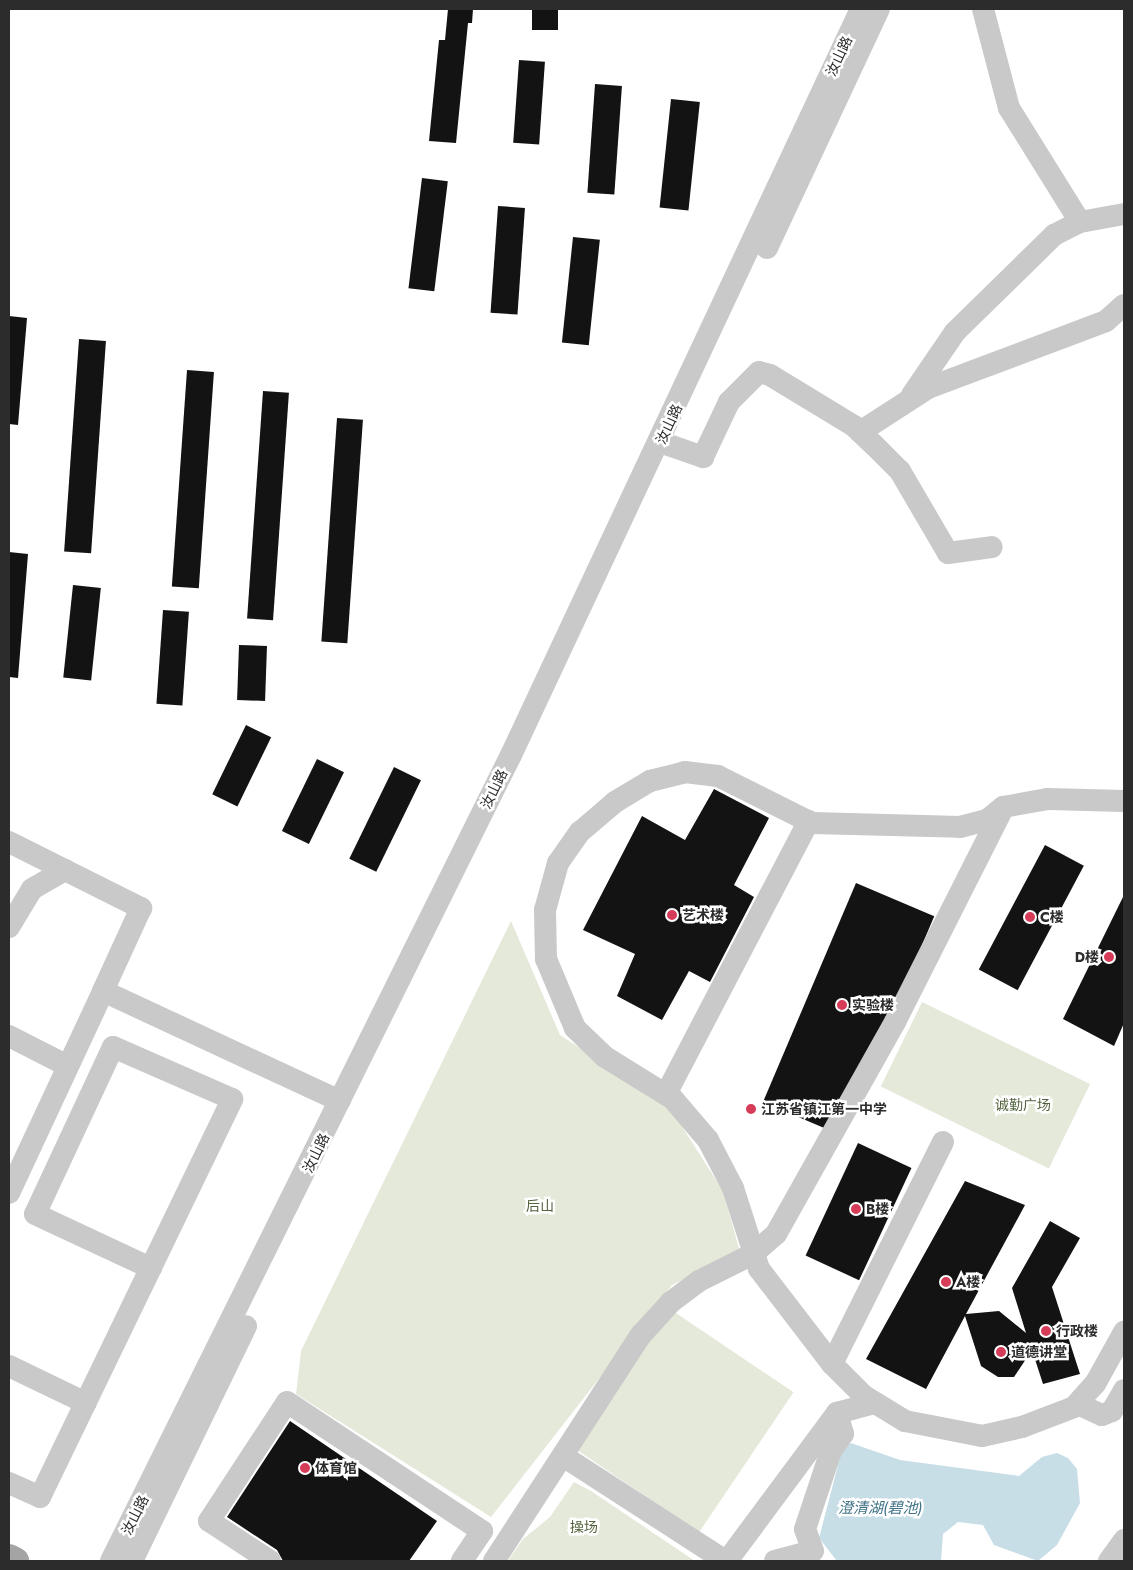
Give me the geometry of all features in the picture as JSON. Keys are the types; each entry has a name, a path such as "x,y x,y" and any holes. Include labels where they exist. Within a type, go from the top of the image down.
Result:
{"main road":[{"path":"9,1558 15,1561"}],"street":[{"name":"汝山路","path":"111,1561 667,444 861,9"},
{"name":"汝山路","path":"132,1561 667,444 879,9"},
{"path":"983,9 1009,108 1080,222"},
{"path":"910,398 955,332 1054,235 1080,222 1124,214"},
{"path":"860,432 910,398 949,379 1106,321 1124,305"},
{"path":"667,444 703,458 729,402 759,372 770,375 860,432 900,471 948,553 992,547"},
{"path":"1124,801 1077,798 1003,807 987,820 960,827 809,821 718,776 685,772 650,781 615,802 580,832 558,863 549,888 544,932 546,959 558,997 575,1028 591,1045 666,1094 708,1140 722,1164 753,1254 765,1277 832,1364 875,1403 928,1428 982,1436 1043,1421 1078,1404 1095,1384 1124,1332"},
{"path":"494,1561 641,1335 671,1302 699,1280 753,1254 776,1234 891,1030 1003,807"},
{"path":"666,1094 809,821"},
{"path":"9,842 141,908 9,1193"},
{"path":"9,927 32,889 65,870"},
{"path":"102,991 340,1101"},
{"path":"9,1036 68,1066"},
{"path":"9,1483 40,1497 86,1403 151,1268 232,1099 113,1046 36,1214 151,1268"},
{"path":"832,1364 943,1142"},
{"path":"9,1366 86,1403"},
{"path":"1078,1404 1102,1415 1112,1411 1124,1390"},
{"path":"270,1561 209,1521 287,1402 482,1531 462,1561"},
{"path":"563,1456 726,1561 837,1413 875,1403"},
{"path":"776,1561 813,1551 805,1529 831,1451 843,1434 837,1413"},
{"path":"1109,1561 1124,1540"}],"green space":[{"name":"后山","path":"511,921 560,1035 669,1106 723,1191 740,1252 672,1285 491,1517 296,1394 301,1351"},
{"name":"诚勤广场","path":"922,1002 1090,1084 1049,1168 881,1086"},
{"path":"670,1309 794,1392 699,1532 575,1449"},
{"name":"操场","path":"574,1482 591,1491 695,1561 508,1561 523,1539 550,1517"}],"water":[{"name":"澄清湖(碧池)","path":"851,1443 900,1460 1019,1476 1042,1457 1057,1453 1068,1458 1077,1469 1080,1503 1057,1545 1038,1561 994,1545 983,1525 958,1522 943,1534 941,1561 837,1561 819,1538 843,1446"}],"building":[{"path":"448,9 473,9 472,23 468,23 456,143 429,141 439,40 445,40"},
{"path":"532,9 558,9 558,30 532,30"},
{"path":"519,60 545,62 539,145 513,143"},
{"path":"595,84 622,86 614,195 587,193"},
{"path":"671,99 700,102 688,210 660,207"},
{"path":"422,178 448,181 434,291 408,288"},
{"path":"498,206 525,208 517,315 491,313"},
{"path":"573,237 600,240 589,345 562,342"},
{"path":"9,316 27,318 18,425 9,424"},
{"path":"79,339 106,341 91,553 64,551"},
{"path":"187,370 214,372 199,588 172,586"},
{"path":"263,391 289,393 273,620 247,618"},
{"path":"337,418 363,420 347,643 321,641"},
{"path":"9,552 28,554 18,678 9,677"},
{"path":"73,585 101,588 91,680 63,677"},
{"path":"163,610 189,612 182,706 156,704"},
{"path":"239,645 267,646 265,701 237,700"},
{"path":"246,725 271,737 237,806 212,794"},
{"path":"317,759 344,772 309,844 282,831"},
{"path":"394,767 421,780 376,872 349,859"},
{"name":"艺术楼","path":"714,789 769,818 734,885 754,897 710,982 689,971 662,1020 617,996 635,954 583,930 642,816 685,840"},
{"name":"C楼","path":"1045,845 1084,866 1018,990 979,969"},
{"name":"实验楼","path":"856,883 934,916 841,1135 763,1102"},
{"name":"D楼","path":"1124,895 1124,1023 1114,1046 1063,1019"},
{"name":"B楼","path":"858,1143 911,1168 859,1280 806,1255"},
{"path":"965,1181 1025,1205 966,1314 999,1311 1026,1333 1012,1288 1050,1221 1080,1238 1052,1287 1080,1374 1043,1384 1032,1350 1014,1377 998,1377 981,1366 965,1316 926,1389 866,1359"},
{"name":"体育馆","path":"290,1421 437,1521 409,1561 283,1561 277,1550 227,1517"}],"place":[{"name":"艺术楼","path":"672,915"},
{"name":"C楼","path":"1030,917"},
{"name":"D楼","path":"1109,957"},
{"name":"实验楼","path":"842,1005"},
{"name":"江苏省镇江第一中学","path":"751,1109"},
{"name":"B楼","path":"856,1209"},
{"name":"A楼","path":"946,1282"},
{"name":"行政楼","path":"1046,1331"},
{"name":"道德讲堂","path":"1001,1352"},
{"name":"体育馆","path":"305,1468"}]}
